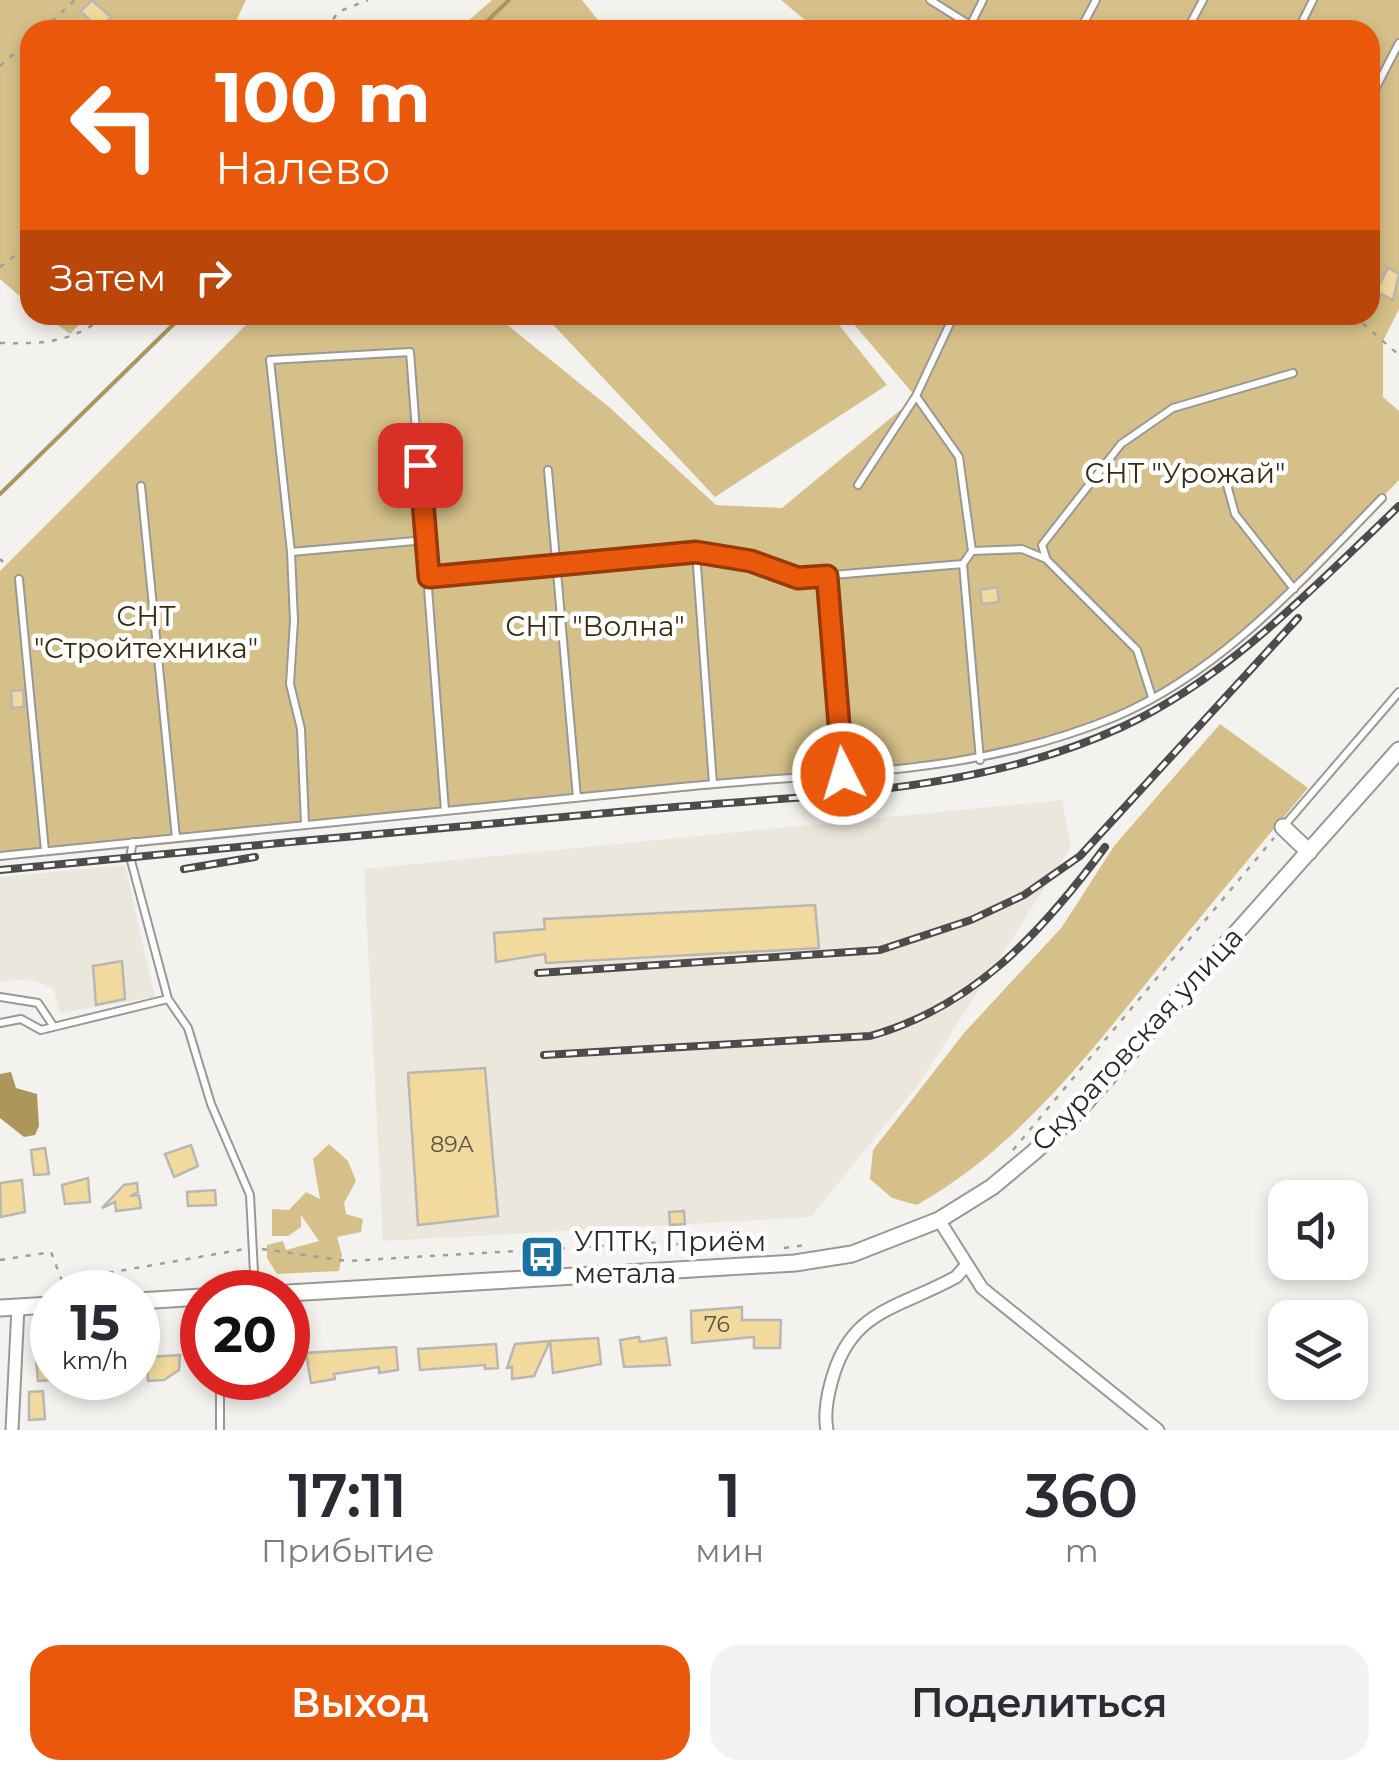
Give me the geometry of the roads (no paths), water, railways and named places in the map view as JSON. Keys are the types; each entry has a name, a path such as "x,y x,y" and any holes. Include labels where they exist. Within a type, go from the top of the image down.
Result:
{"street":[{"name":"Скуратовская улица","path":"310,1292 795,1264 852,1254 939,1220 992,1187 1078,1112 1399,750"},
{"path":"1283,827 1310,852"},
{"path":"939,1220 965,1268 982,1288 1158,1430"},
{"path":"826,1430 836,1366 854,1331 870,1318 956,1277 965,1268"},
{"path":"0,1308 30,1306"},
{"path":"12,1430 18,1307"}],"lane":[{"path":"930,0 958,20"},
{"path":"1380,79 1399,42"},
{"path":"858,484 916,396 949,325"},
{"path":"306,826 301,729 290,684 294,620 291,552 270,360 410,352 445,811"},
{"path":"1046,559 1042,545 1122,444 1173,408 1293,373"},
{"path":"916,396 959,458 972,551 963,564 980,760"},
{"path":"548,470 578,798"},
{"path":"1241,470 1226,481 1234,514 1294,589"},
{"path":"141,486 176,838"},
{"path":"0,856 843,774 980,760 1018,752 1118,716 1227,651 1382,498"},
{"path":"291,552 426,540"},
{"path":"972,551 1022,549 1046,559 1137,650 1152,696"},
{"path":"429,577 696,552 751,561 798,578 963,564"},
{"path":"696,552 712,784"},
{"path":"827,576 843,774"},
{"path":"20,579 45,851"},
{"path":"1283,827 1399,692"},
{"path":"132,842 130,857 168,999 188,1028 211,1104 250,1195 254,1270"},
{"path":"0,997 38,1003 52,1024"},
{"path":"0,1023 21,1019 41,1030 52,1024 168,999"},
{"path":"220,1400 220,1430"}],"waterway":[{"path":"488,20 509,0"},
{"path":"0,494 173,325"}],"railway":[{"path":"0,870 886,789 1006,767 1065,750 1122,727 1198,683 1269,628 1399,506"},
{"path":"538,973 880,950 971,920 1024,895 1080,856 1298,618"},
{"path":"544,1055 870,1036 907,1023 942,1006 1003,963 1056,908 1105,847"},
{"path":"184,869 255,857"}],"place":[{"name":"УПТК, Приём метала","path":"542,1257"}],"park label":[{"name":"СНТ \"Урожай\"","path":"1185,473"},
{"name":"СНТ \"Волна\"","path":"595,626"},
{"name":"СНТ \"Стройтехника\"","path":"146,632"}]}
